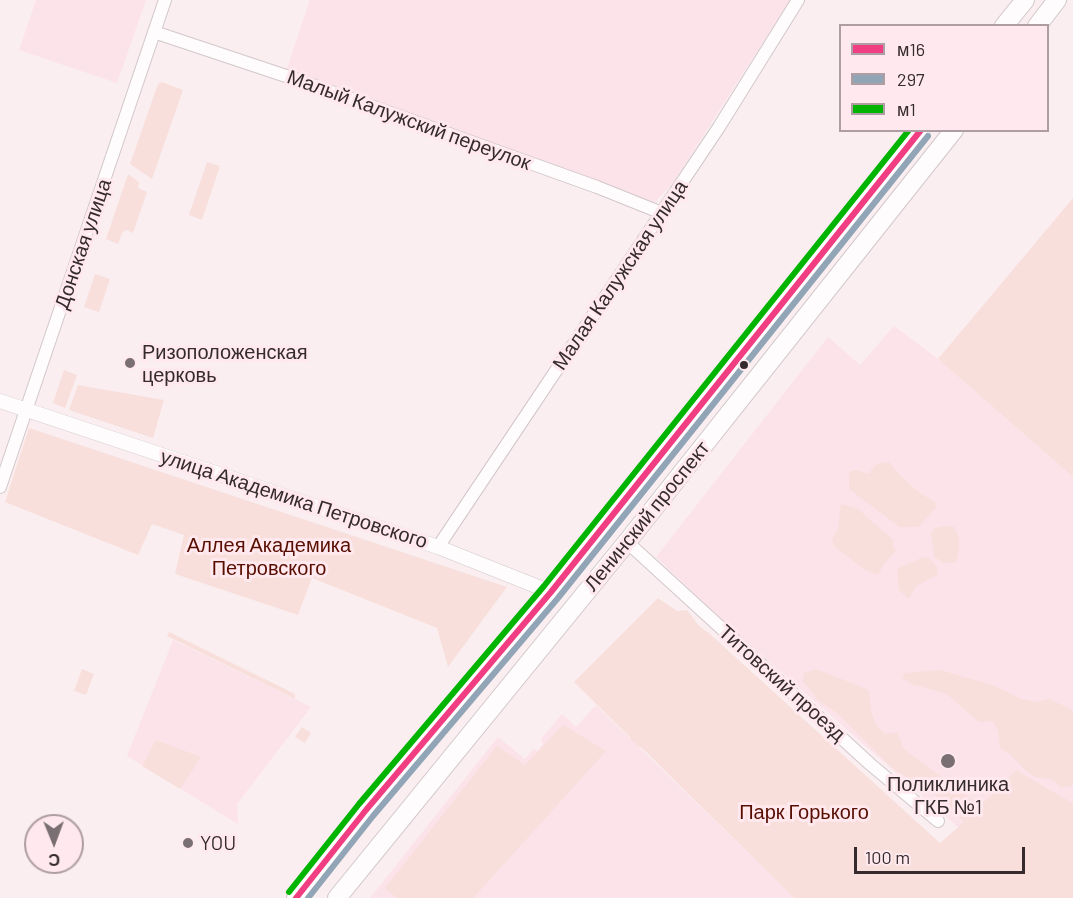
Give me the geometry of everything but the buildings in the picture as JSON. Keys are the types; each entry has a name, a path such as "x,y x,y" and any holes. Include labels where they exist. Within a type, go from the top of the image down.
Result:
{"main road":[{"path":"1006,24 1024,0"},
{"path":"1039,24 1057,0"},
{"name":"Ленинский проспект","path":"296,898 366,810 551,592 919,132"},
{"name":"Ленинский проспект","path":"337,898 627,542 952,132"}],"street":[{"name":"Донская улица","path":"0,487 165,0"},
{"name":"Малая Калужская улица","path":"438,547 662,213 798,0"},
{"name":"Малый Калужский переулок","path":"154,32 304,82 587,183 662,213"},
{"name":"улица Академика Петровского","path":"0,401 438,547 551,592"},
{"name":"Титовский проезд","path":"627,542 870,764 938,821"}],"shaded area":[{"path":"36,0 146,0 117,83 19,50"},
{"path":"310,0 790,0 672,184 653,204 599,181 287,69"},
{"path":"894,326 938,359 1073,477 1073,803 1016,770 959,828 719,617 656,557 828,337 860,365"},
{"path":"173,640 311,707 237,804 238,824 127,756"},
{"path":"596,705 794,898 370,898 498,737 525,759 533,749 538,751 543,744 541,739 562,714 576,727"}],"green space":[{"path":"162,82 183,90 152,179 130,164 158,84"},
{"path":"207,162 220,166 202,220 189,215"},
{"path":"128,174 139,182 138,188 147,192 133,233 126,230 122,233 118,244 106,239"},
{"path":"1073,198 1073,477 938,359"},
{"path":"95,274 110,279 99,312 84,307"},
{"path":"64,370 77,375 65,408 53,403"},
{"path":"78,385 164,400 153,438 69,410"},
{"name":"Аллея Академика Петровского","path":"29,428 507,587 448,667 437,628 312,578 298,615 175,574 184,535 152,524 138,555 5,502"},
{"path":"889,462 910,485 935,502 936,508 918,527 900,527 849,489 851,471 857,470 868,474 877,464"},
{"path":"841,504 858,509 893,540 896,551 877,575 865,570 834,546 832,540 838,529"},
{"path":"954,527 959,540 955,563 943,563 934,556 931,533 935,528"},
{"path":"924,557 930,559 938,569 937,575 916,586 909,599 899,590 897,572 900,567"},
{"name":"Парк Горького","path":"658,598 677,611 687,610 699,626 940,843 964,822 941,799 892,768 838,714 818,700 803,681 804,673 816,669 869,690 872,714 880,730 885,734 897,732 904,749 972,800 983,803 1016,770 1073,803 1073,898 794,898 574,682"},
{"path":"169,632 295,694 295,699 167,636"},
{"path":"82,669 94,674 86,695 74,691"},
{"path":"940,670 995,686 1021,699 1037,702 1049,699 1073,710 1073,786 1061,788 1054,781 1032,775 1000,748 998,730 992,721 979,722 947,694 912,684 902,678 905,673"},
{"path":"563,725 606,751 473,898 397,898 385,888 497,746 525,765"},
{"path":"302,727 311,733 305,743 295,737"},
{"path":"156,740 201,757 180,789 142,766"}],"transit line":[{"name":"м1","path":"289,892 359,804 544,586 907,132"},
{"name":"м16","path":"296,898 366,810 551,592 919,132"},
{"name":"297","path":"308,898 373,816 558,598 928,136"}],"place":[{"name":"Ризоположенская церковь","path":"130,363"},
{"name":"Поликлиника ГКБ №1","path":"948,761"},
{"name":"YOU","path":"188,843"}]}
